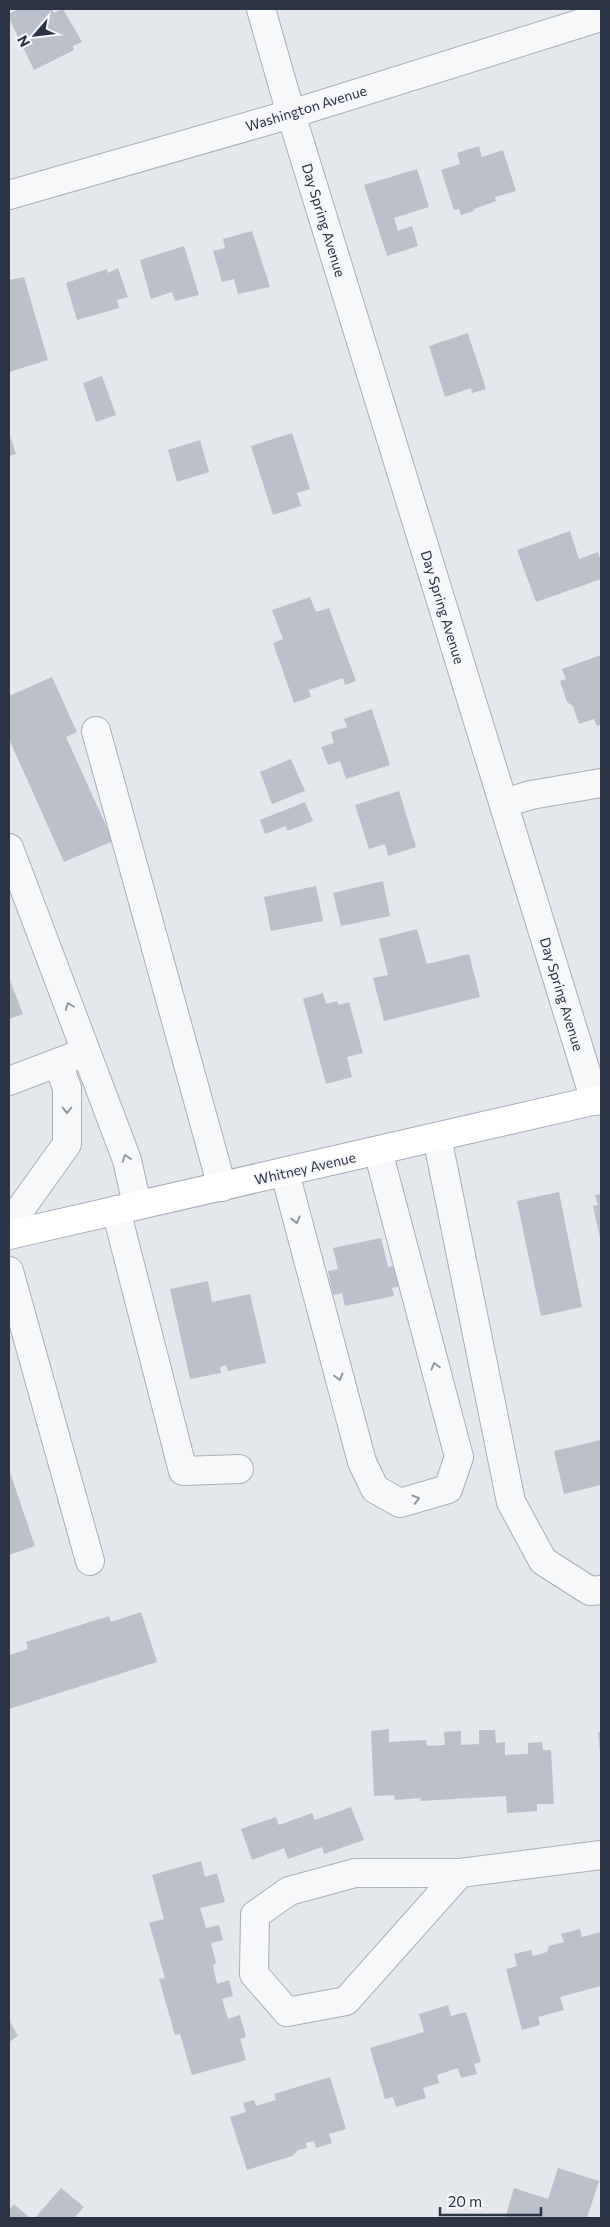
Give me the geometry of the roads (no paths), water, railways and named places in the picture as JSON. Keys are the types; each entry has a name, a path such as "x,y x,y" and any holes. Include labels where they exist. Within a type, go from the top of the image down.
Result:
{"main road":[{"name":"Whitney Avenue","path":"9,1234 285,1173 598,1100"}],"street":[{"name":"Day Spring Avenue","path":"262,9 291,114 598,1100"},
{"name":"Washington Avenue","path":"9,195 291,114 601,18"},
{"path":"96,731 222,1186"},
{"path":"504,803 531,795 601,783"},
{"path":"9,848 127,1160 127,1208 183,1471 239,1469"},
{"path":"9,1081 86,1052"},
{"path":"9,1226 67,1144 66,1088 58,1063"},
{"path":"437,1137 511,1502 542,1561 590,1591 601,1590"},
{"path":"285,1173 362,1462 375,1489 400,1503 448,1490 459,1457 378,1151"},
{"path":"9,1271 90,1562"},
{"path":"460,1873 346,2001 287,2012 254,1974 255,1915 289,1891 355,1873 460,1873 601,1855"}]}
